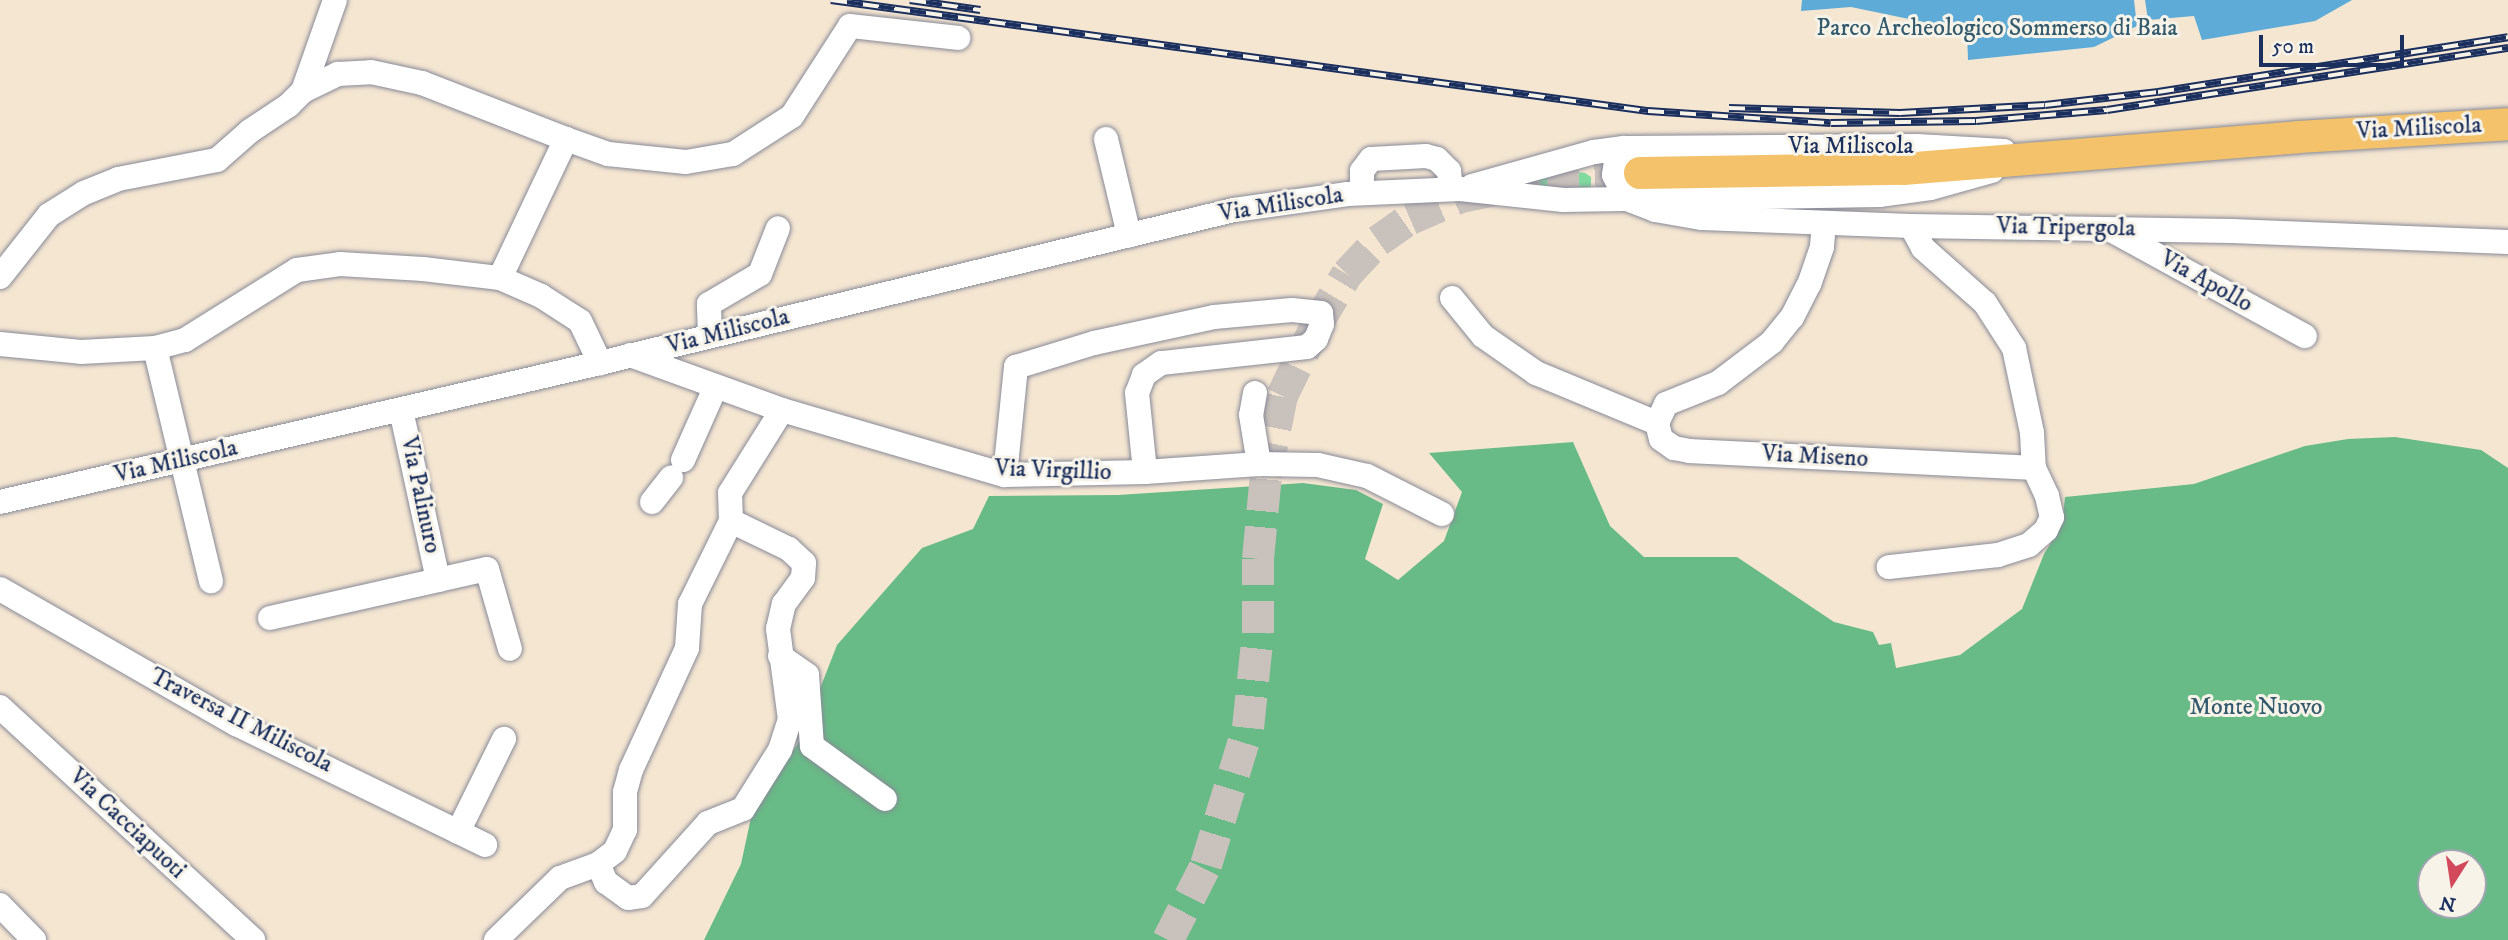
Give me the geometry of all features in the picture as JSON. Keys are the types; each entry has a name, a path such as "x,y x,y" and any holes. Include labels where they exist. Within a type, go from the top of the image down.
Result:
{"main road":[{"name":"Via Miliscola","path":"1630,173 1870,170 2508,124"}],"street":[{"path":"303,91 335,0"},
{"path":"0,277 49,215 84,192 118,179 217,160 303,91 338,74 371,72 422,83 608,154 686,162 733,154 792,116 850,26 958,38"},
{"path":"500,278 566,139"},
{"path":"1106,139 1129,235"},
{"path":"1362,193 1362,171 1371,159 1426,156 1437,159 1449,170 1456,189"},
{"path":"1564,159 1590,168 1598,176 1597,189 1588,200"},
{"name":"Via Miliscola","path":"1456,189 1564,159 1630,173"},
{"name":"Via Miliscola","path":"0,502 600,363 1234,210 1362,193 1456,189 1534,198 1588,200 1630,173"},
{"name":"Via Tripergola","path":"1630,173 1655,210 1702,218 2508,242"},
{"path":"1452,299 1483,336 1536,373 1657,423 1666,404 1718,383 1772,342 1792,317 1809,284 1822,247 1824,223"},
{"path":"1889,567 1998,555 2029,545 2046,530 2052,517 2047,496 2034,468 2027,402 2014,348 1985,303 1923,248 1911,226"},
{"name":"Via Apollo","path":"2107,228 2305,336"},
{"path":"710,336 709,304 760,274 778,229"},
{"path":"0,344 81,352 155,348 185,340 297,270 340,264 423,269 500,278 541,296 580,321 600,363"},
{"path":"1005,475 1016,367 1108,340 1214,317 1292,310 1321,313 1322,324 1316,339 1307,347 1161,363 1144,375 1138,393 1145,472"},
{"path":"155,348 211,581"},
{"name":"Via Virgillio","path":"631,355 715,388 782,410 1005,475 1145,472 1259,464 1318,466 1367,476 1442,514"},
{"path":"652,502 677,469 715,388"},
{"path":"1255,393 1251,415 1259,464"},
{"name":"Via Palinuro","path":"401,410 438,580"},
{"path":"496,940 560,878 598,864 615,851 625,830 625,792 631,770 687,648 690,604 731,521 730,494 782,410"},
{"name":"Via Miseno","path":"1657,423 1661,439 1674,448 1690,451 2034,468"},
{"path":"598,864 606,882 628,898 642,896 708,823 743,809 780,750 790,720 778,629 784,604 803,578 804,563 789,549 731,521"},
{"name":"Via Palinuro","path":"270,618 487,569 510,649"},
{"name":"Traversa II Miliscola","path":"0,589 236,724 485,845"},
{"path":"780,656 807,675 811,746 885,799"},
{"name":"Via Cacciapuoti","path":"0,707 253,940"},
{"path":"458,832 504,739"},
{"path":"4,917 34,940"}],"green space":[{"path":"1561,170 1585,173 1591,177 1591,186 1587,189 1539,188 1533,185 1533,178"},
{"name":"Monte Nuovo","path":"2395,437 2481,450 2508,468 2508,940 704,940 741,864 752,813 800,740 837,645 922,548 973,529 989,496 1118,495 1303,483 1356,490 1383,504 1365,559 1398,580 1444,541 1462,492 1429,453 1573,442 1610,526 1644,557 1737,557 1834,622 1873,632 1879,645 1891,643 1896,668 1960,655 2022,609 2044,554 2062,525 2065,497 2194,484 2305,446 2348,439"}],"water":[{"name":"Parco Archeologico Sommerso di Baia","path":"1802,0 2134,0 2137,26 2094,47 1968,60 1967,31 1851,7 1801,11"},
{"name":"Parco Archeologico Sommerso di Baia","path":"2145,0 2352,0 2315,21 2202,40 2194,16 2148,20"}],"tunnel":[{"path":"1168,940 1206,865 1248,728 1258,633 1258,559 1266,475 1282,396 1317,324 1347,274 1378,241 1410,219 1461,197 1547,179 1640,173"}],"railway":[{"path":"831,0 1648,111 1831,123 1976,121 2107,110 2508,48"},
{"path":"910,0 980,10"},
{"path":"1729,108 1900,113 2045,105 2158,92 2508,37"}]}
